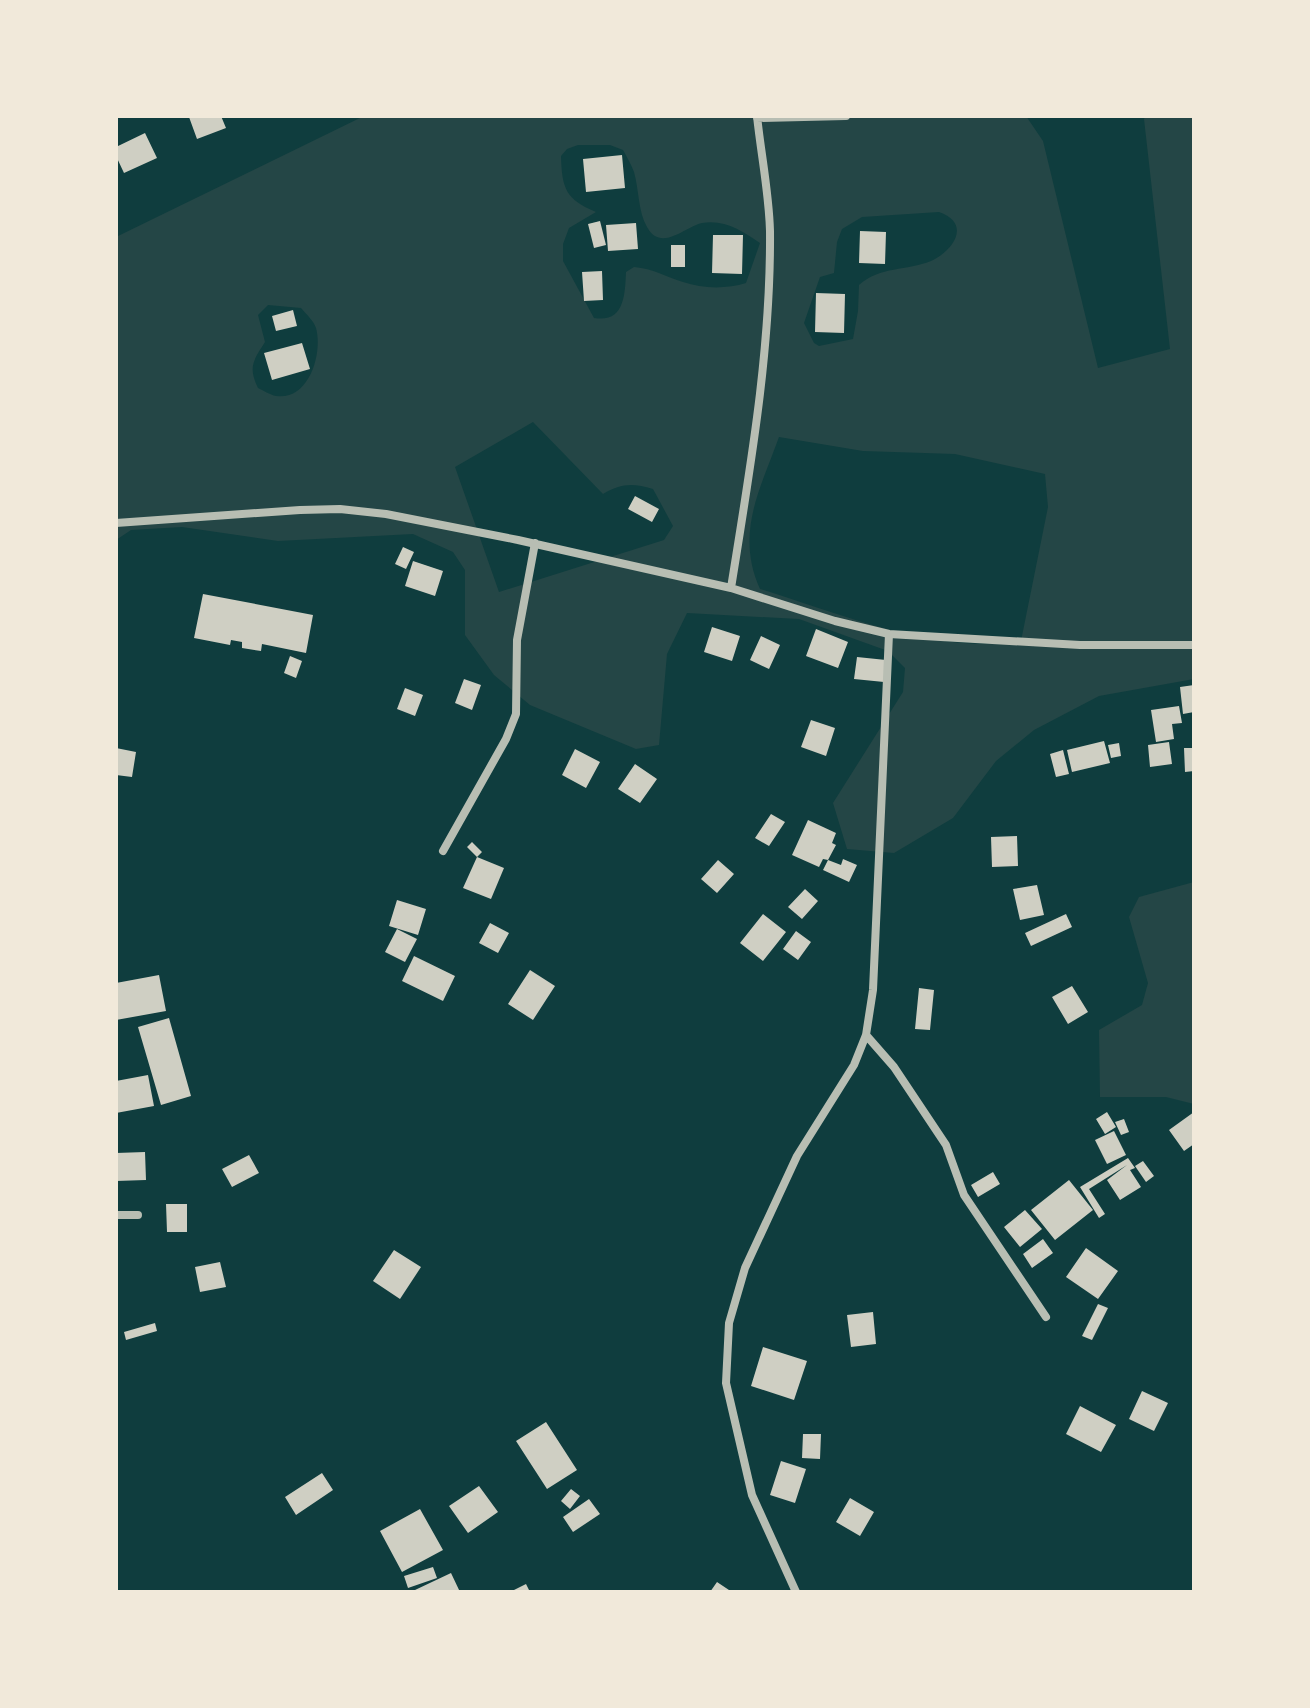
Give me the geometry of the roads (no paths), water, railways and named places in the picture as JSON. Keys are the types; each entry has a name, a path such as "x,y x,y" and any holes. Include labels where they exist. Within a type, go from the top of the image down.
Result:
{"street":[{"path":"731,588 757,427 767,329 770,228 757,117 846,116"},
{"path":"116,523 340,509 386,514 535,543 731,588 835,621 889,634 1080,645 1194,645"},
{"path":"443,851 506,739 516,714 517,640 535,543"},
{"path":"796,1592 752,1495 726,1383 729,1323 745,1268 791,1170 854,1065 866,1035 873,990 889,634"},
{"path":"866,1035 894,1067 946,1145 964,1195 1046,1317"},
{"path":"116,1215 138,1215"}]}
